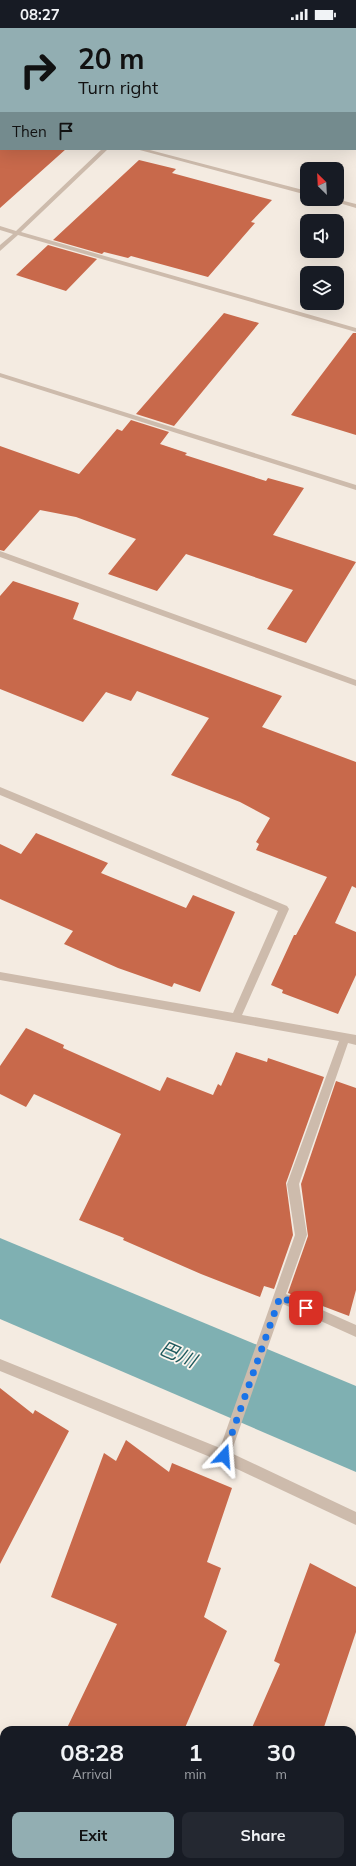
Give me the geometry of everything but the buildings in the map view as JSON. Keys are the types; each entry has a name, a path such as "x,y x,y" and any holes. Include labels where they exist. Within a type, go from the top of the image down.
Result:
{"street":[{"path":"0,249 105,150"},
{"path":"143,150 300,191"},
{"path":"344,203 356,206"},
{"path":"0,228 356,330"},
{"path":"0,375 356,488"},
{"path":"0,554 356,683"},
{"path":"0,791 284,909 236,1018"},
{"path":"0,976 351,1039 293,1184 301,1235 224,1456"},
{"path":"280,1297 356,1331"},
{"path":"0,1365 224,1456 356,1519"}],"waterway":[{"name":"巴川","path":"0,1278 356,1429"}],"route":[{"path":"224,1456 280,1297 306,1308"}]}
